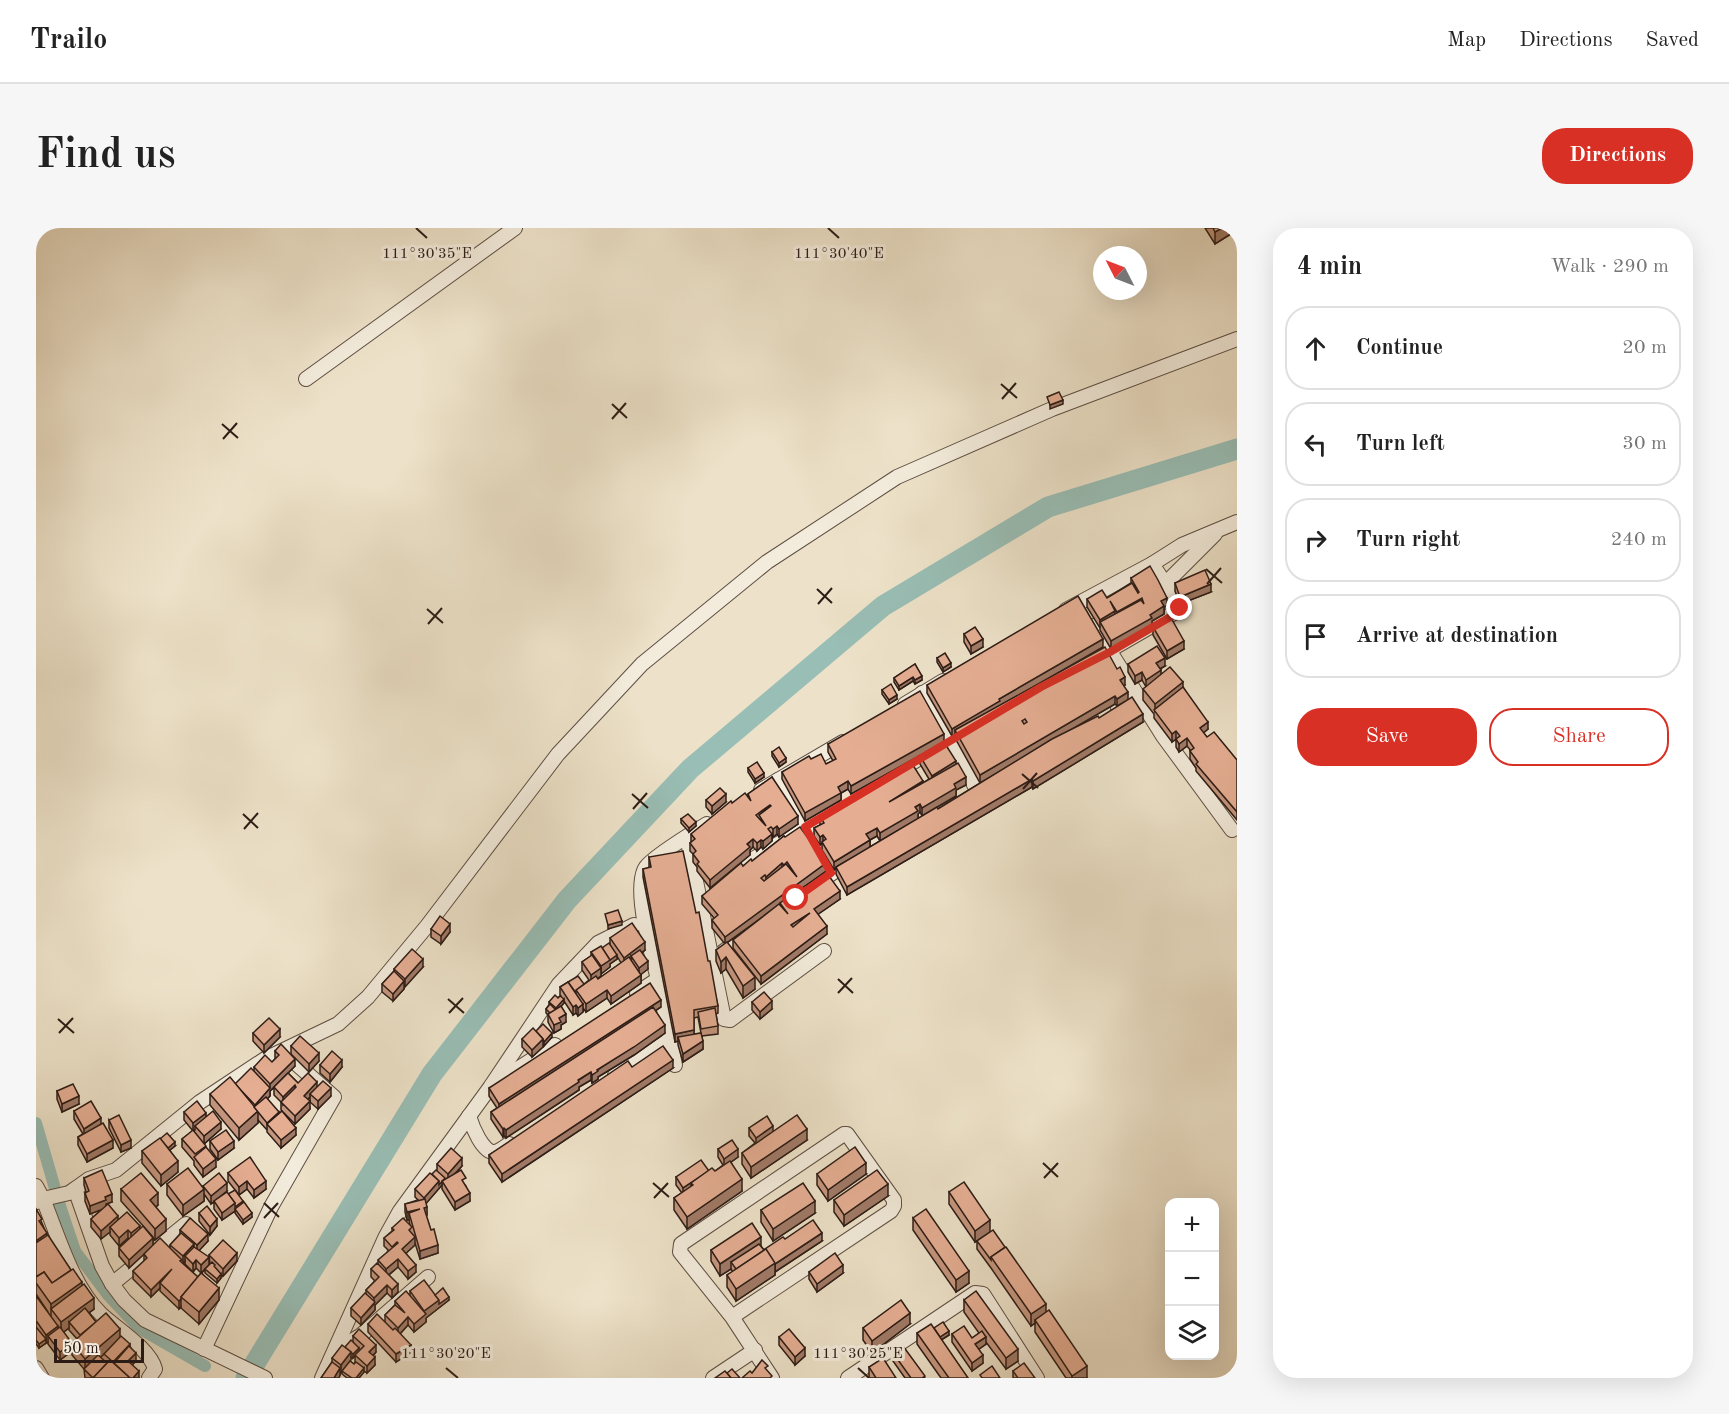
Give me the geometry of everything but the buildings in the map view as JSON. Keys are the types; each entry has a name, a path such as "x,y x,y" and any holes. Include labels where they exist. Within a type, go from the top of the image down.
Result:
{"street":[{"path":"306,379 514,228"},
{"path":"149,1378 155,1369 147,1353 98,1312 79,1283 41,1196 72,1191 89,1179 116,1170 200,1102 266,1059 338,1024 368,997 413,944 558,754 642,664 767,562 897,477 1052,409 1237,339"},
{"path":"1049,619 1152,564 1182,545 1237,522"},
{"path":"1165,584 1221,528"},
{"path":"1080,667 1110,652 1179,610 1180,606 1152,564"},
{"path":"1079,602 1138,698 1232,830"},
{"path":"896,710 952,676"},
{"path":"922,693 976,788"},
{"path":"1107,715 1138,698"},
{"path":"882,781 980,723"},
{"path":"750,797 850,737"},
{"path":"778,780 831,873"},
{"path":"726,881 753,859 843,804"},
{"path":"675,1065 644,920 642,877 648,864 723,814"},
{"path":"687,837 704,900 711,961 724,1019 730,1020 760,990 824,951"},
{"path":"803,893 860,856"},
{"path":"322,1376 385,1238 400,1211 491,1086 559,984 586,953 598,943 644,920"},
{"path":"711,961 731,952 756,927"},
{"path":"629,998 658,979"},
{"path":"491,1086 570,1036"},
{"path":"599,1086 669,1040"},
{"path":"204,1349 271,1208 334,1097 282,1051"},
{"path":"469,1116 474,1132 488,1151 499,1151 519,1138"},
{"path":"732,1317 894,1206 894,1200 847,1134 681,1244 680,1252 732,1317 772,1378"},
{"path":"72,1191 102,1266 112,1284 145,1320 264,1378"},
{"path":"112,1284 186,1224"},
{"path":"334,1351 360,1336 428,1277"},
{"path":"848,1378 975,1293 983,1294 1037,1378"},
{"path":"713,1378 754,1350"},
{"path":"36,1368 42,1378"}],"waterway":[{"path":"246,1378 432,1074 567,900 690,769 883,606 1048,507 1237,449"},
{"path":"36,1123 75,1251 108,1295 139,1328 205,1366"}],"route":[{"path":"796,898 831,873 805,827 1041,687 1110,652 1177,613 1180,608"}]}
